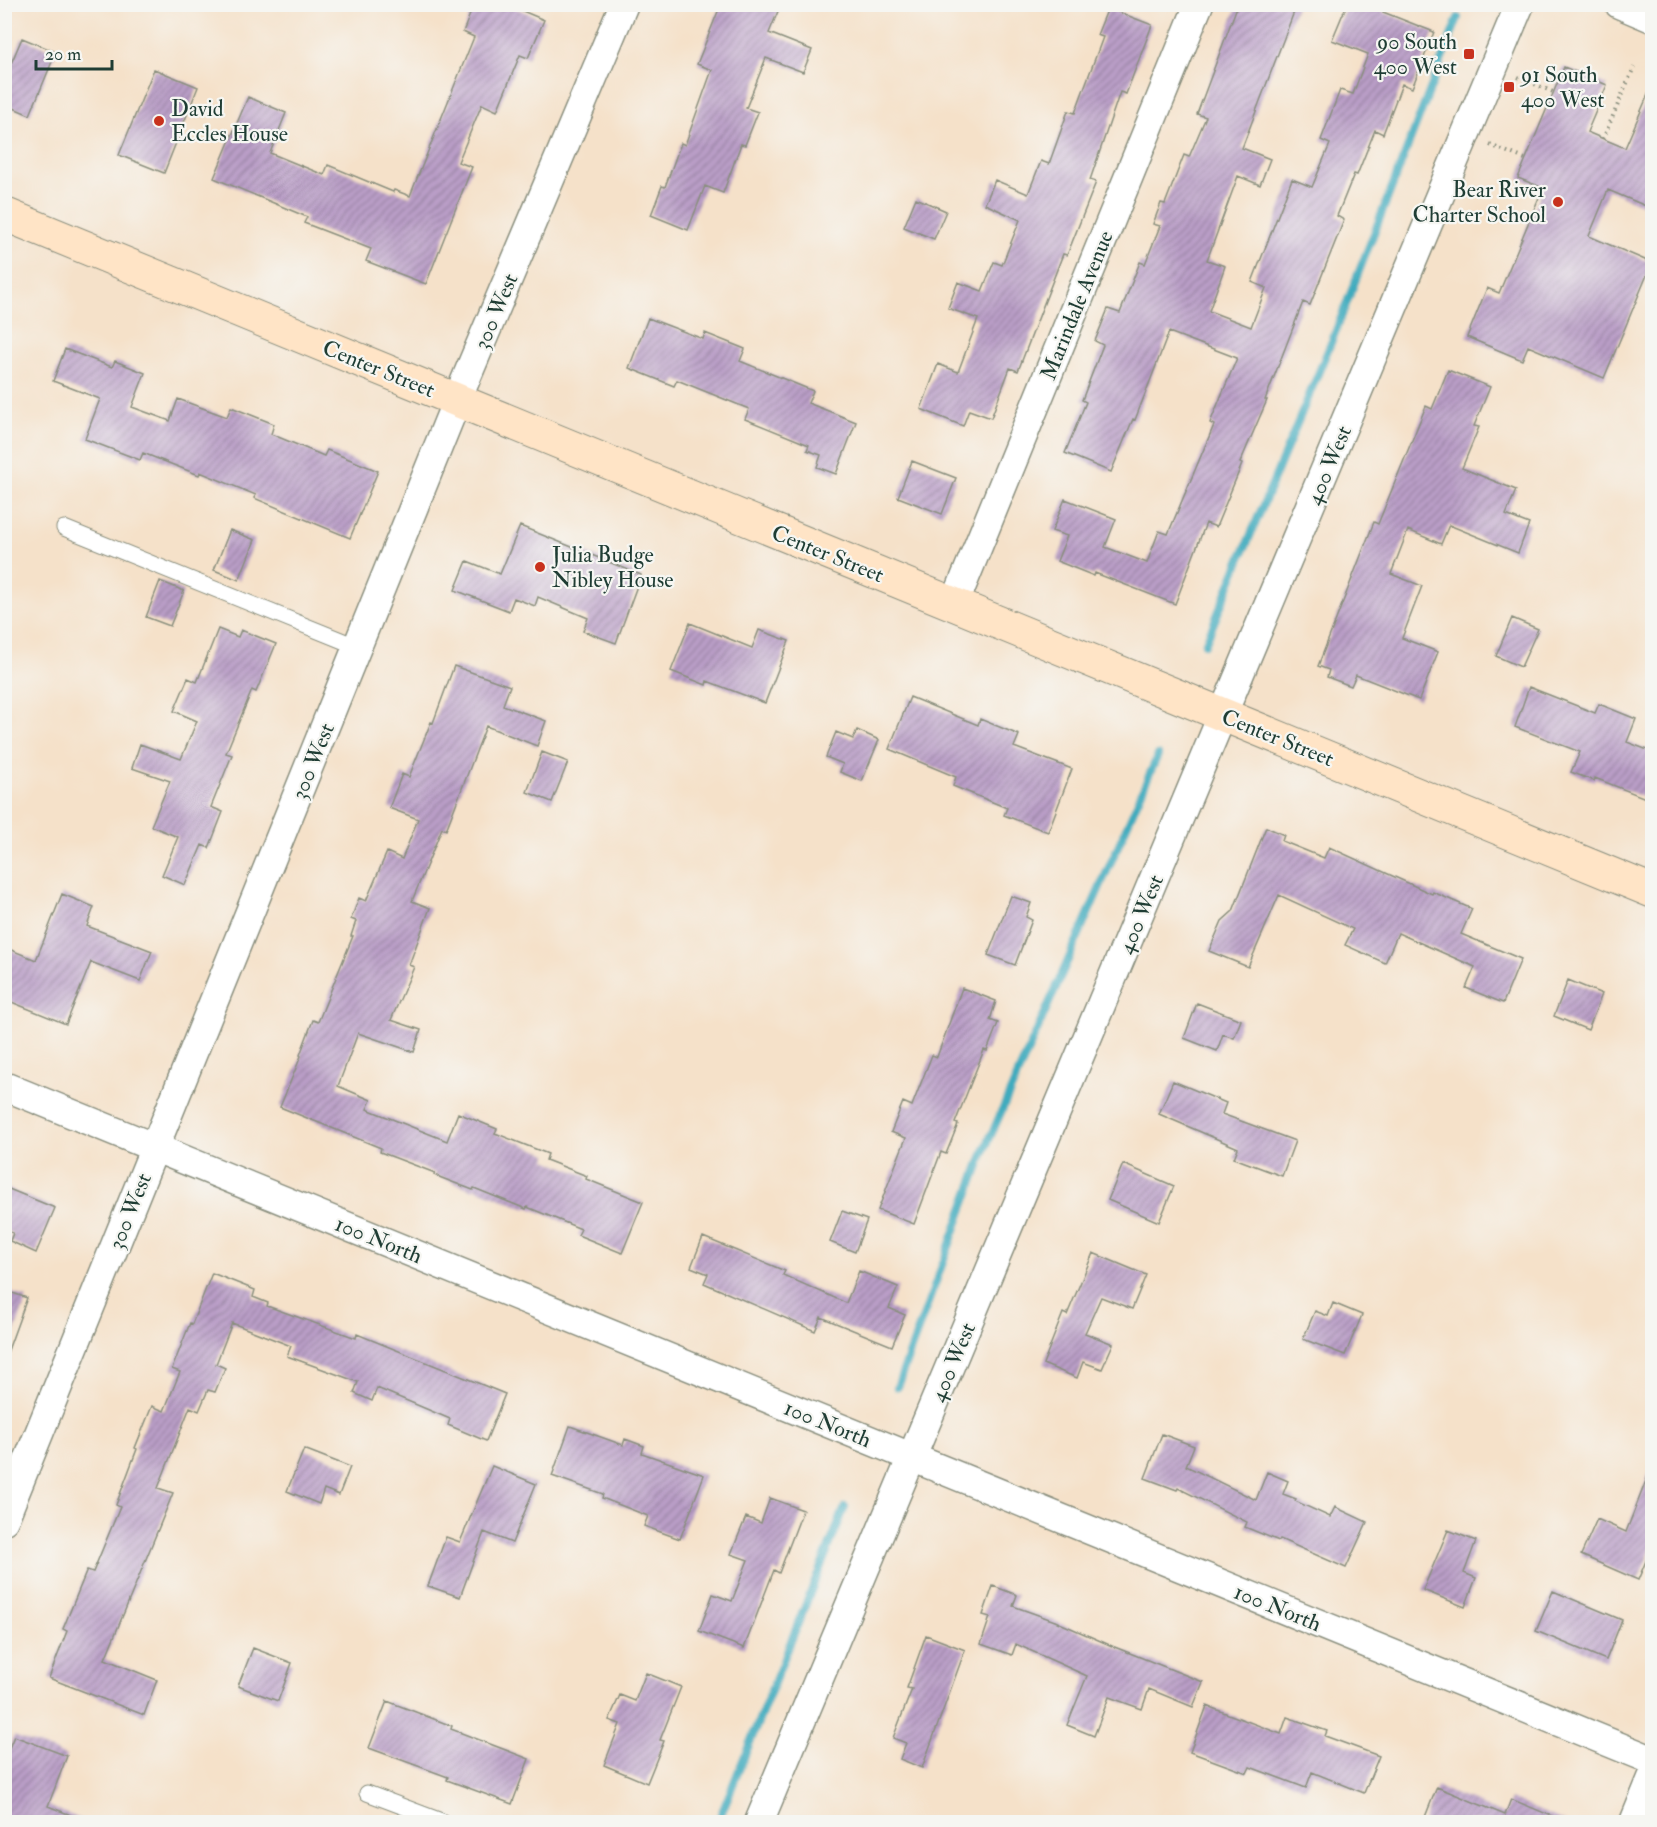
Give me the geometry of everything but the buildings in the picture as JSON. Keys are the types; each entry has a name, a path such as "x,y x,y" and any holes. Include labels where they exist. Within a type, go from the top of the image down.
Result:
{"street":[{"name":"300 West","path":"4,1520 458,400 624,4"},
{"name":"Marindale Avenue","path":"954,605 1199,4"},
{"name":"400 West","path":"759,1822 1520,4"},
{"path":"1620,4 1653,18"},
{"name":"Center Street","path":"4,214 1653,891"},
{"name":"100 North","path":"4,1086 1653,1760"},
{"path":"1634,1822 1653,1778"}],"lane":[{"path":"64,528 358,647"},
{"path":"367,1793 444,1822"}],"path":[{"path":"1603,139 1634,67"},
{"path":"1516,76 1553,92"},
{"path":"1483,143 1525,159"}],"waterway":[{"path":"1205,644 1333,338 1458,18"},
{"path":"897,1387 985,1149 1158,755"},
{"path":"718,1822 845,1507"}],"place":[{"name":"90 South 400 West","path":"1469,54"},
{"name":"91 South 400 West","path":"1509,87"},
{"name":"David Eccles House","path":"159,121"},
{"name":"Bear River Charter School","path":"1558,202"},
{"name":"Julia Budge Nibley House","path":"540,567"}]}
